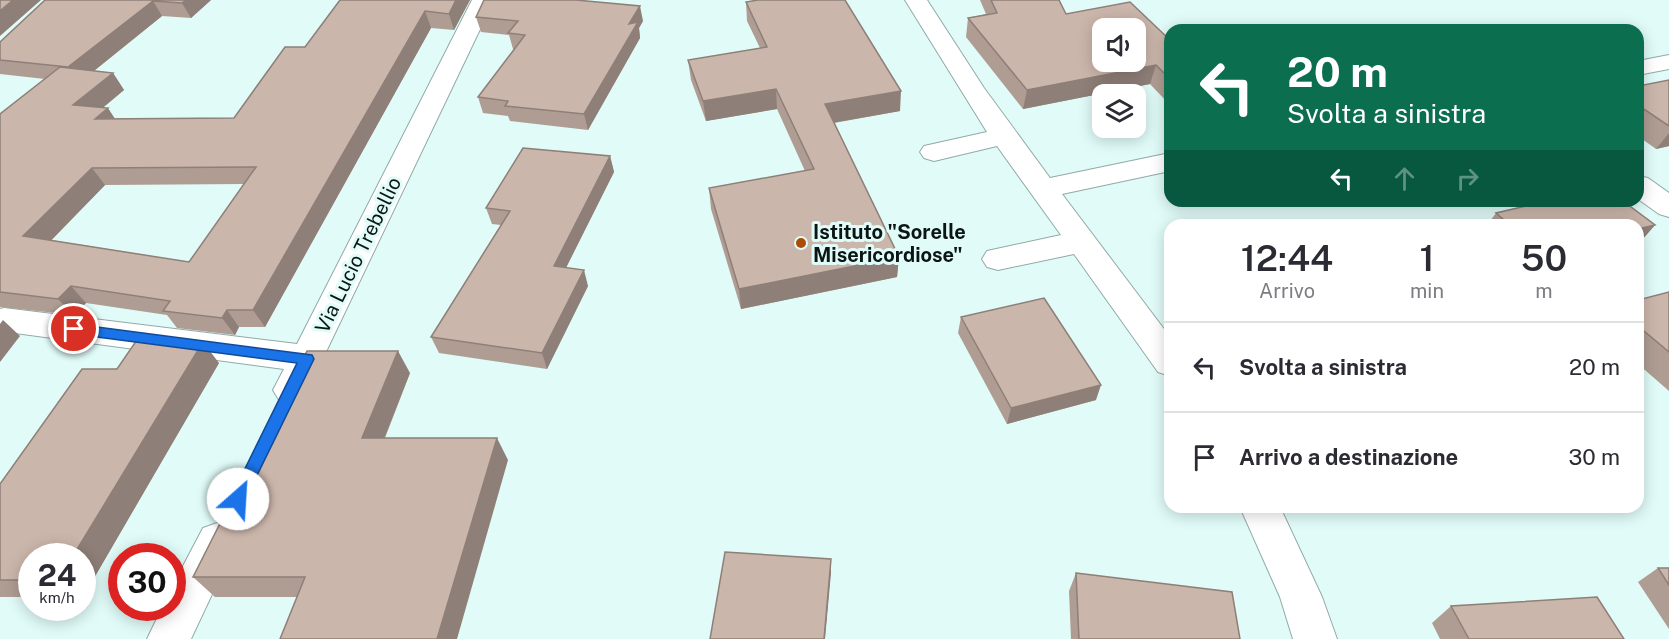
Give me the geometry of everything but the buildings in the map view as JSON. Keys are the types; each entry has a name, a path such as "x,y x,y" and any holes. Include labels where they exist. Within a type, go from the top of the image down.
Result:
{"street":[{"name":"Via Lucio Trebellio","path":"276,421 483,0"},
{"path":"916,0 972,90 1004,136 1109,283 1164,355"},
{"path":"1644,67 1669,62"},
{"path":"934,152 1004,136"},
{"path":"1042,189 1164,163"},
{"path":"1644,189 1669,207"},
{"path":"998,259 1080,242"},
{"path":"4,320 307,359"},
{"path":"1263,513 1296,586 1315,639"},
{"path":"169,639 230,514"}],"place":[{"name":"Istituto \"Sorelle Misericordiose\"","path":"801,243"}],"route":[{"path":"74,329 307,359 238,499"}]}
